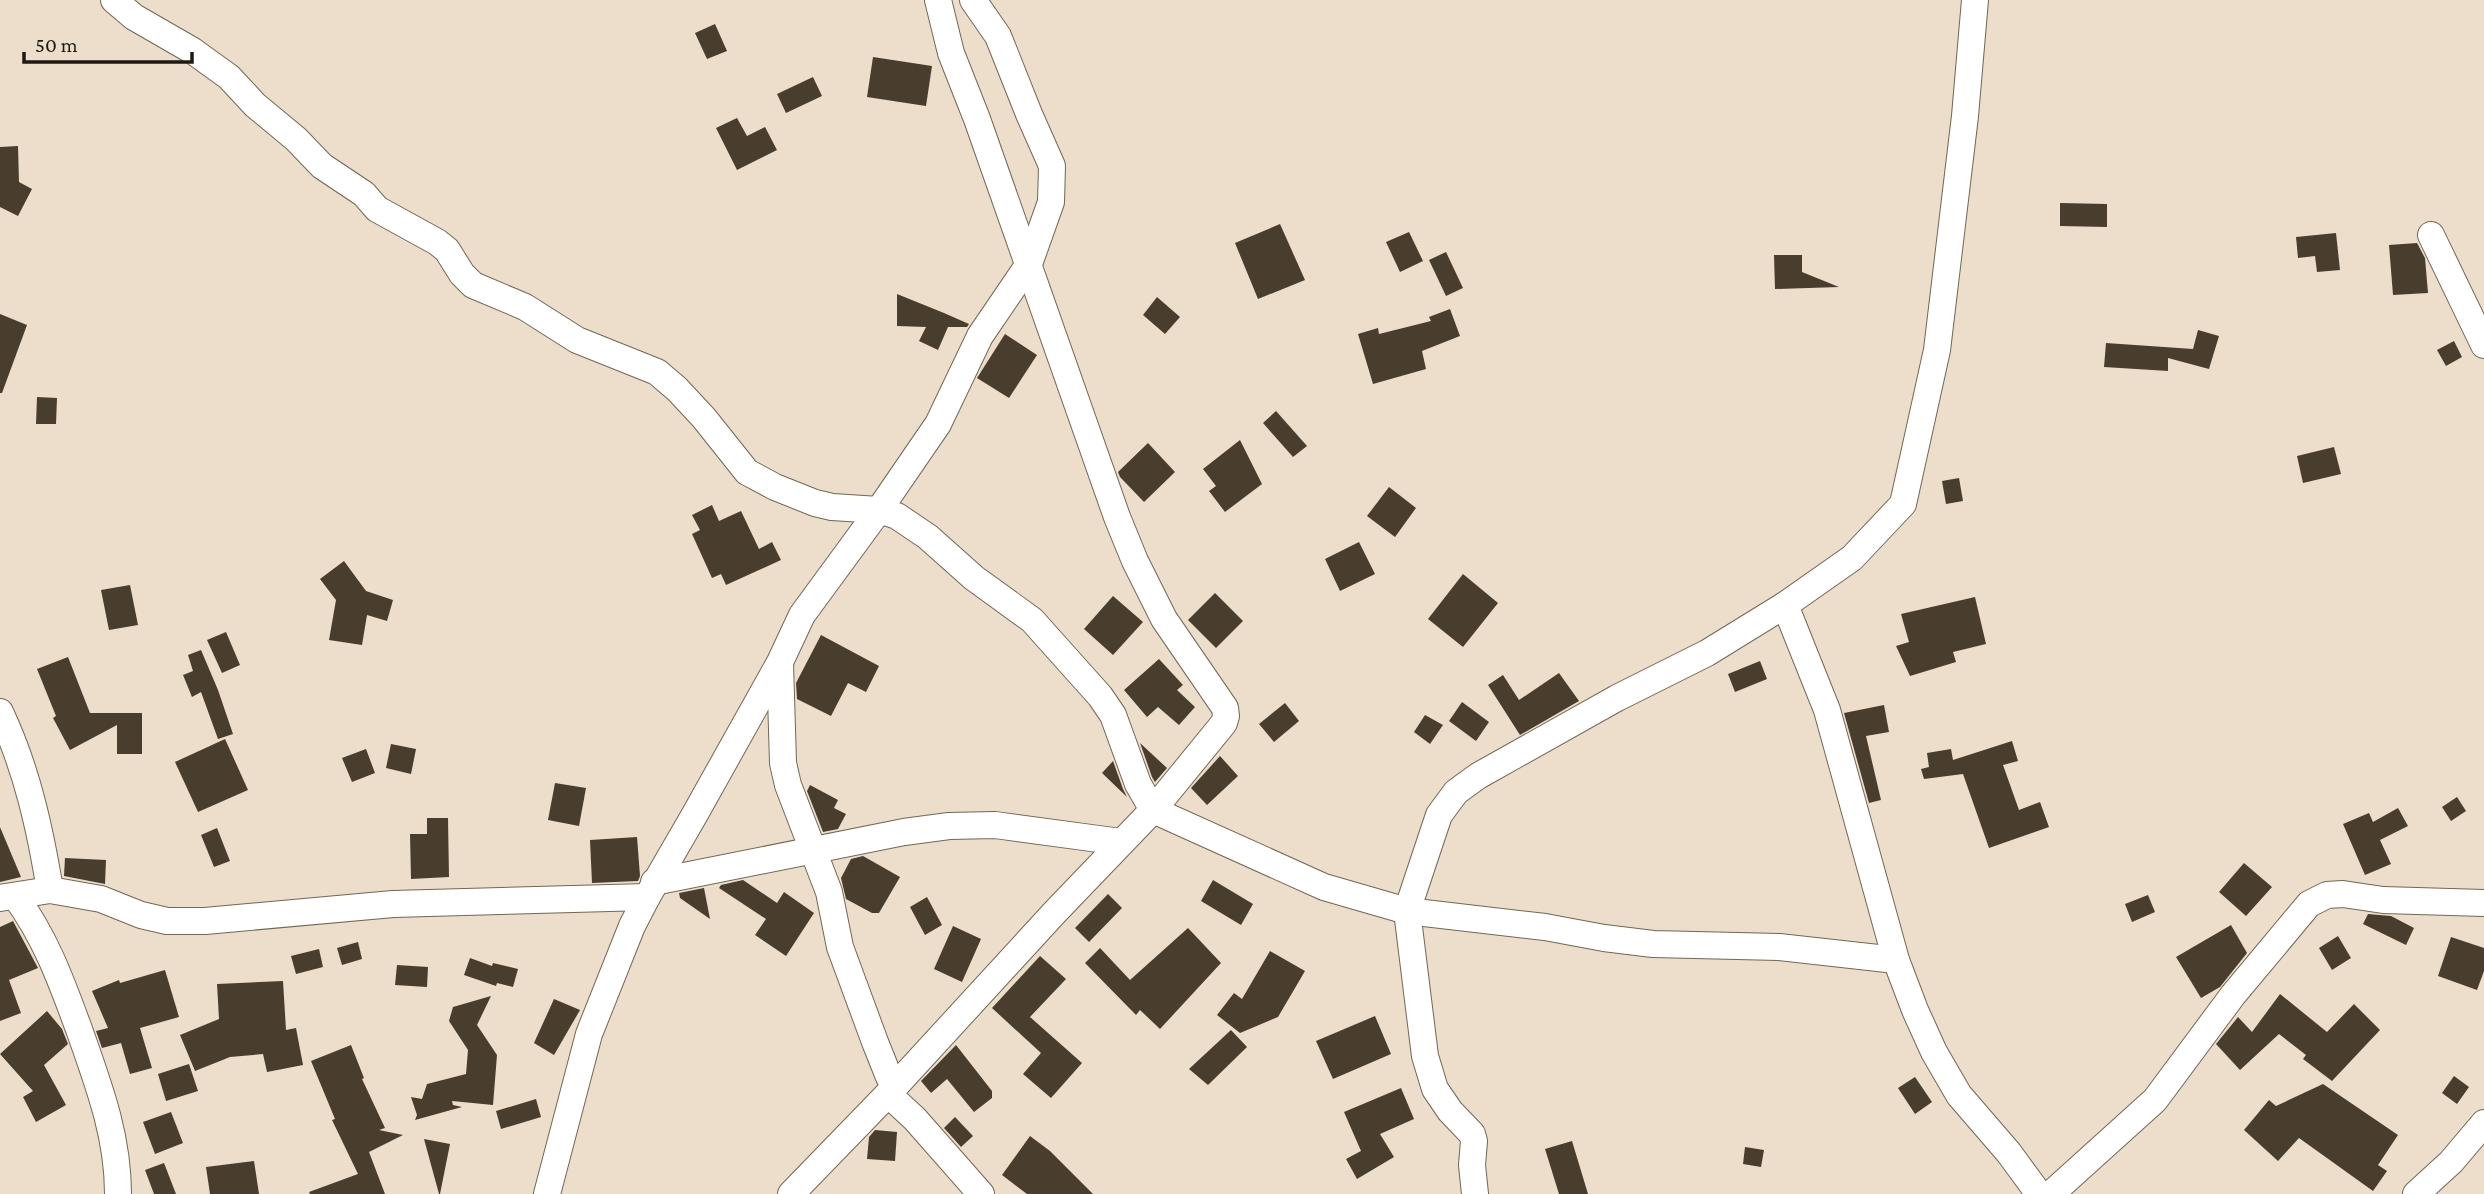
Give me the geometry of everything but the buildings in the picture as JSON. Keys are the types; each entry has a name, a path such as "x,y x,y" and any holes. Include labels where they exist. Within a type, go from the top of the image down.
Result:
{"street":[{"path":"114,0 134,17 192,51 229,77 255,105 323,166 363,194 377,209 437,242 447,250 461,274 473,285 524,307 577,340 657,372 704,418 747,472 815,503 832,507 879,510 897,516 928,537 974,578 1032,620 1100,696 1113,715 1138,784 1153,810 1324,887 1407,911 1545,927 1653,944 1779,947 1895,960"},
{"path":"791,1194 1153,810 1224,723 1226,716 1225,708 1164,619 1135,561 951,53 938,0"},
{"path":"547,1194 589,1034 632,926 650,890 780,662 802,615 938,424 980,336 1028,264 1051,202 1052,166 998,36 973,0"},
{"path":"1475,1194 1472,1133 1450,1111 1435,1089 1425,1056 1407,911 1439,815 1456,792 1478,776 1617,698 1707,653 1786,605 1852,558 1903,504 1937,351 1965,116 1975,0"},
{"path":"2431,235 2484,345"},
{"path":"1786,605 1826,710 1895,960 1934,1052 1959,1095 2009,1153 2039,1194"},
{"path":"780,662 783,764 788,785 829,892 840,947 892,1089 981,1194"},
{"path":"0,712 22,768 40,830 50,890"},
{"path":"8,897 50,890 101,900 166,921 205,921 393,904 650,890 814,851 904,832 949,826 995,825 1121,842"},
{"path":"2051,1194 2155,1100 2233,995 2309,904 2326,895 2343,894 2383,900 2484,903"},
{"path":"8,897 35,925 54,961 106,1104 114,1138 118,1194"},
{"path":"2416,1194 2451,1162 2484,1123"}]}
